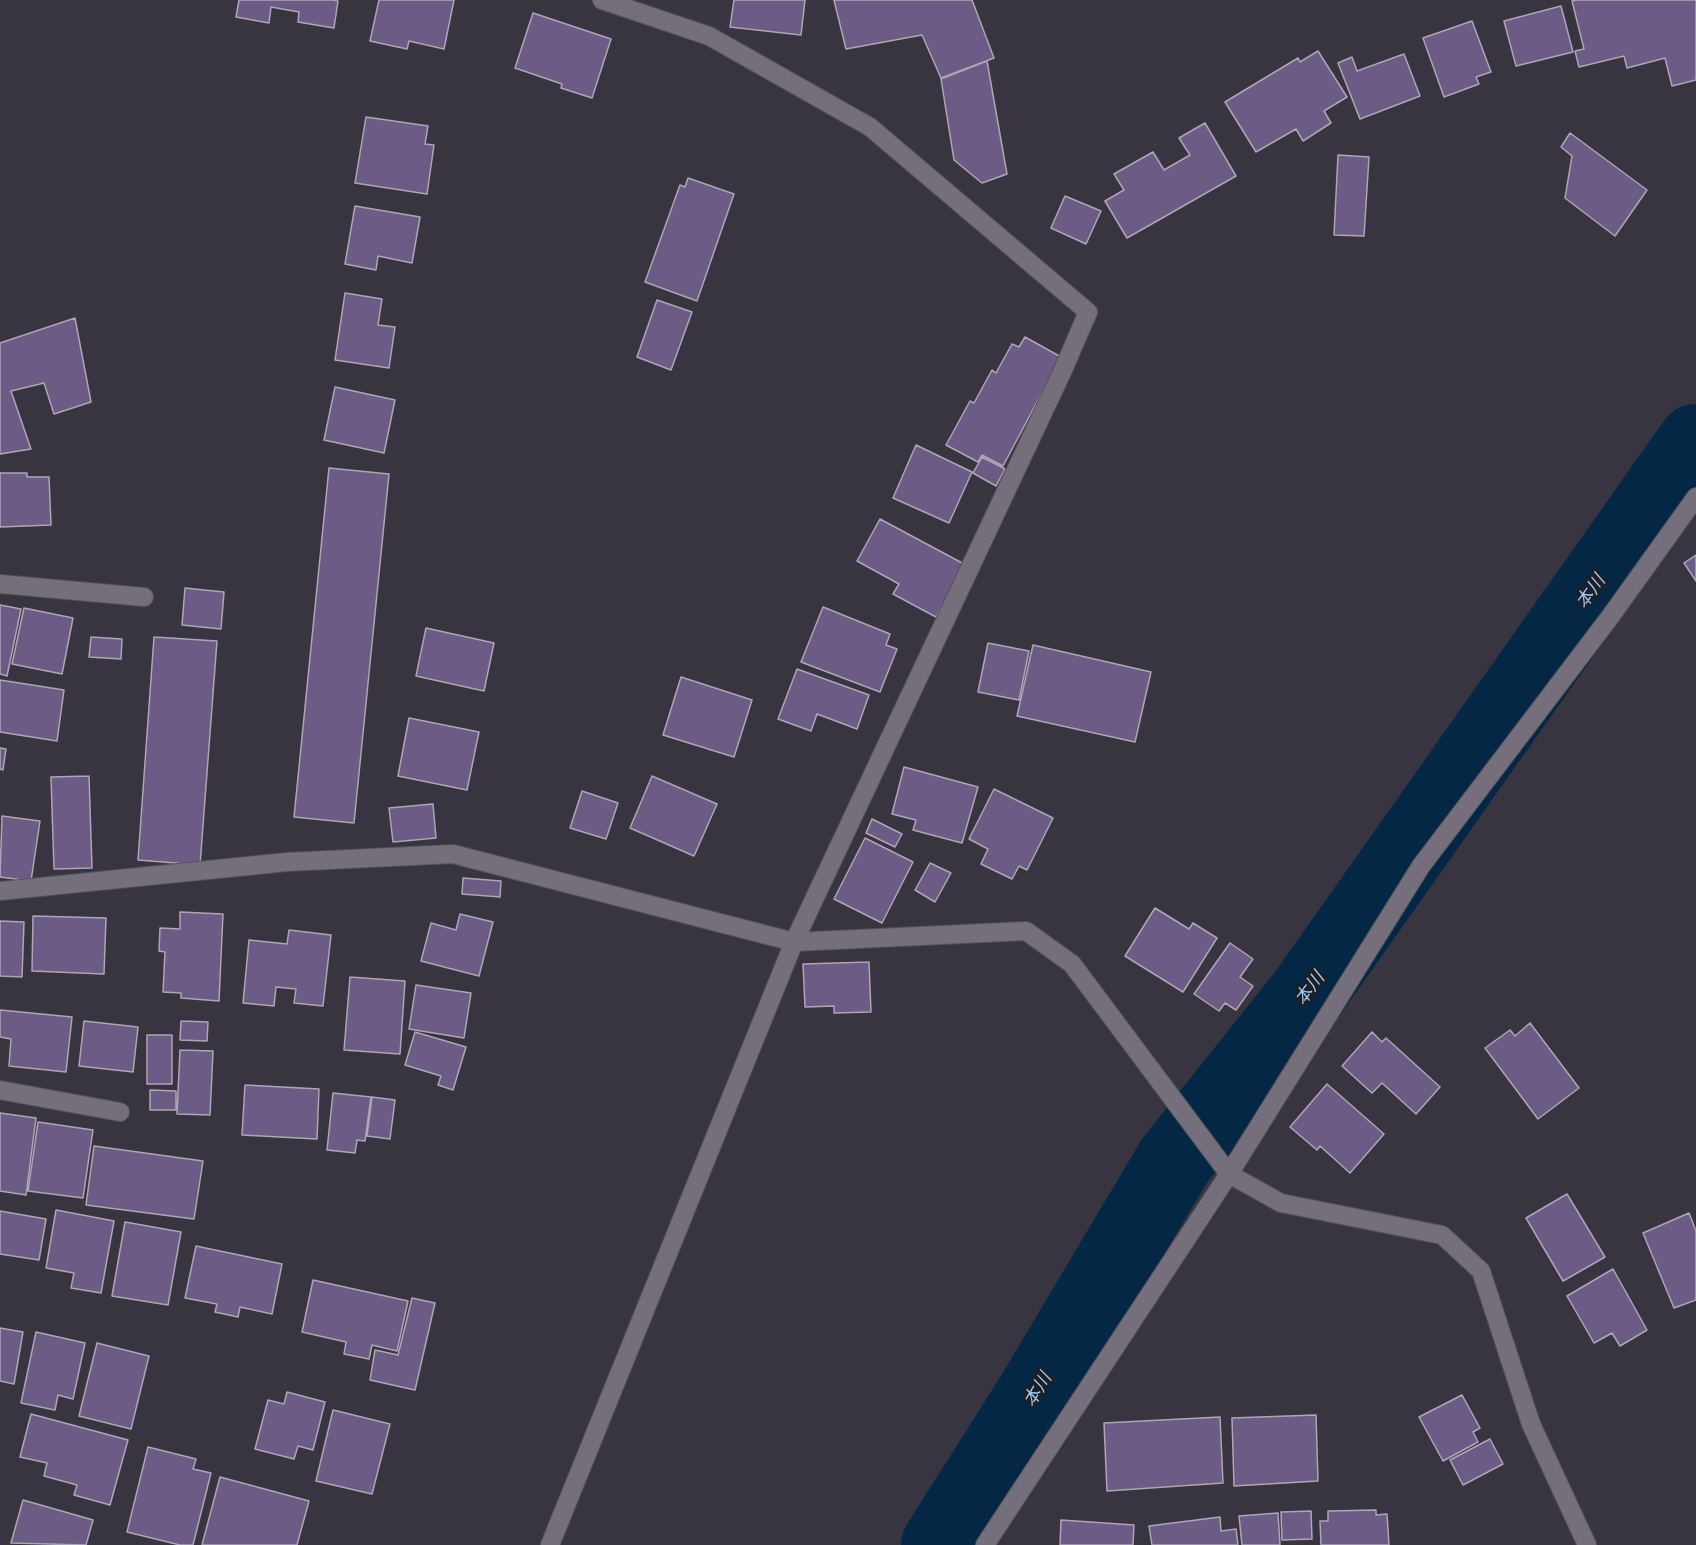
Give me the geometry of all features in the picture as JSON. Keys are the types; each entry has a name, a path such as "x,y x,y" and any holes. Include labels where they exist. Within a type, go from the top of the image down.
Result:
{"street":[{"path":"550,1545 794,942 1063,370 1088,312 870,127 709,36 602,0"},
{"path":"985,1545 1228,1174 1421,866 1610,617 1696,497"},
{"path":"0,584 144,597"},
{"path":"0,891 287,862 453,854 794,942 1026,931 1072,964 1228,1174 1281,1203 1442,1235 1481,1271 1532,1424 1587,1545"},
{"path":"0,1090 120,1112"}],"building":[{"path":"239,0 338,1 334,28 298,22 299,12 271,7 269,23 236,17"},
{"path":"379,0 454,0 444,49 409,41 407,49 370,41"},
{"path":"734,0 805,0 801,35 730,27"},
{"path":"834,0 972,0 994,58 941,78 922,35 846,49"},
{"path":"1696,0 1696,80 1672,86 1665,58 1627,68 1624,56 1579,67 1575,51 1584,49 1572,1"},
{"path":"1561,6 1573,52 1516,66 1504,21"},
{"path":"533,13 611,39 592,98 561,88 562,84 515,68"},
{"path":"1472,21 1491,72 1476,77 1479,84 1444,97 1423,38"},
{"path":"1318,51 1347,97 1324,111 1331,123 1303,141 1296,129 1256,152 1225,102 1298,58 1300,62"},
{"path":"1404,54 1420,96 1360,119 1338,63 1352,57 1357,71"},
{"path":"987,61 1007,174 982,183 954,160 941,79"},
{"path":"366,117 428,126 425,144 434,145 427,194 355,183"},
{"path":"1205,123 1236,176 1127,238 1105,201 1124,190 1114,174 1153,152 1164,170 1190,155 1179,138"},
{"path":"1570,133 1647,190 1615,236 1565,198 1572,156 1561,147"},
{"path":"1338,155 1369,157 1364,236 1334,235"},
{"path":"688,178 734,194 697,301 645,282 680,185 685,187"},
{"path":"1065,196 1101,211 1086,244 1051,228"},
{"path":"355,206 420,217 412,263 378,256 376,270 345,264"},
{"path":"345,293 382,299 378,325 395,327 389,368 335,360"},
{"path":"657,300 692,312 671,370 637,357"},
{"path":"75,318 91,402 54,414 44,383 11,391 31,449 0,454 0,343"},
{"path":"1025,337 1061,357 1003,466 982,455 978,462 946,445 970,401 974,403 992,370 996,373 1012,344 1019,347"},
{"path":"335,387 395,400 384,453 324,440"},
{"path":"916,445 972,472 949,523 893,498"},
{"path":"982,457 1005,469 996,486 973,473"},
{"path":"329,468 389,474 354,823 294,817"},
{"path":"0,473 27,473 27,477 49,477 51,525 0,527"},
{"path":"880,519 964,564 936,617 893,594 899,584 857,561"},
{"path":"1696,555 1696,581 1684,563"},
{"path":"185,588 224,592 221,629 182,625"},
{"path":"0,605 21,609 7,676 0,674"},
{"path":"823,607 890,634 886,645 897,649 880,692 801,662"},
{"path":"24,608 73,618 62,674 12,664"},
{"path":"426,628 494,643 484,691 416,676"},
{"path":"91,637 122,639 121,659 89,657"},
{"path":"154,637 217,641 200,865 138,860"},
{"path":"988,643 1029,651 1019,700 978,692"},
{"path":"1033,645 1151,672 1135,742 1017,716"},
{"path":"797,669 869,695 857,729 817,714 811,731 778,719"},
{"path":"681,677 752,700 734,757 663,735"},
{"path":"0,680 64,690 57,741 0,732"},
{"path":"409,718 479,732 467,790 398,776"},
{"path":"0,748 6,749 3,770 0,769"},
{"path":"904,767 978,787 962,843 913,830 916,820 892,814"},
{"path":"89,776 92,868 54,869 51,777"},
{"path":"652,776 717,804 694,856 630,828"},
{"path":"994,789 1053,818 1027,870 1019,866 1012,879 981,864 988,849 969,839"},
{"path":"582,791 618,803 606,839 570,828"},
{"path":"433,804 436,838 393,842 389,808"},
{"path":"2,816 40,821 31,881 0,877"},
{"path":"872,819 902,834 895,847 866,833"},
{"path":"865,838 913,862 882,923 834,899"},
{"path":"930,863 951,873 935,902 915,890"},
{"path":"463,878 501,881 500,897 462,894"},
{"path":"1155,908 1189,929 1193,923 1217,938 1183,992 1125,956"},
{"path":"180,912 223,914 219,1001 181,998 181,993 163,992 165,952 159,951 160,928 180,929"},
{"path":"460,914 493,922 479,976 421,961 431,923 456,930"},
{"path":"33,916 106,918 104,974 32,971"},
{"path":"0,921 24,922 22,977 0,976"},
{"path":"289,930 331,935 323,1006 294,1003 296,989 276,987 274,1006 243,1003 249,940 287,944"},
{"path":"1230,943 1253,959 1240,977 1253,986 1236,1010 1225,1003 1219,1011 1194,994"},
{"path":"869,962 871,1012 834,1013 834,1006 805,1007 803,964"},
{"path":"350,977 405,981 400,1054 344,1050"},
{"path":"416,985 471,993 464,1038 409,1029"},
{"path":"0,1010 72,1017 66,1072 9,1066 11,1039 0,1037"},
{"path":"84,1021 138,1027 133,1072 79,1066"},
{"path":"181,1021 208,1022 207,1041 180,1040"},
{"path":"1530,1023 1579,1088 1538,1119 1485,1048 1510,1030 1515,1036"},
{"path":"415,1032 466,1047 453,1090 438,1085 441,1076 405,1065"},
{"path":"1372,1032 1382,1042 1386,1038 1440,1087 1416,1114 1382,1083 1372,1093 1342,1066"},
{"path":"147,1035 172,1035 172,1084 147,1084"},
{"path":"180,1050 213,1051 210,1115 177,1114"},
{"path":"1327,1084 1384,1134 1350,1173 1320,1146 1317,1150 1290,1127"},
{"path":"245,1085 319,1089 317,1139 242,1135"},
{"path":"150,1090 176,1091 176,1110 150,1110"},
{"path":"333,1093 371,1097 365,1141 357,1140 355,1153 327,1150"},
{"path":"372,1097 395,1100 390,1139 367,1136"},
{"path":"0,1113 36,1118 26,1195 0,1191"},
{"path":"38,1122 93,1130 83,1198 28,1191"},
{"path":"94,1146 203,1161 194,1219 86,1205"},
{"path":"1567,1194 1605,1257 1563,1281 1526,1218"},
{"path":"56,1210 114,1221 101,1293 71,1288 74,1273 46,1268"},
{"path":"0,1211 46,1219 39,1260 0,1254"},
{"path":"1689,1213 1696,1231 1696,1300 1674,1308 1643,1233"},
{"path":"125,1222 181,1232 168,1305 112,1296"},
{"path":"196,1246 282,1264 272,1314 240,1307 238,1317 215,1312 217,1304 185,1298"},
{"path":"1613,1269 1647,1330 1620,1346 1612,1333 1594,1343 1567,1296"},
{"path":"313,1280 408,1301 397,1351 372,1345 369,1359 344,1354 346,1342 302,1332"},
{"path":"412,1298 435,1303 415,1390 370,1380 375,1350 398,1355"},
{"path":"0,1328 23,1332 14,1384 0,1381"},
{"path":"36,1332 85,1343 73,1399 58,1395 55,1410 21,1403"},
{"path":"97,1343 149,1356 131,1429 79,1416"},
{"path":"287,1392 325,1402 313,1450 298,1446 294,1459 255,1449 268,1400 284,1404"},
{"path":"1462,1395 1480,1428 1473,1432 1478,1442 1443,1461 1419,1417"},
{"path":"333,1410 390,1424 372,1494 316,1481"},
{"path":"31,1414 128,1440 110,1505 74,1495 77,1485 44,1476 47,1463 20,1457"},
{"path":"1316,1415 1318,1481 1234,1486 1232,1418"},
{"path":"1220,1417 1223,1483 1107,1491 1104,1423"},
{"path":"1490,1439 1503,1464 1463,1485 1450,1460"},
{"path":"148,1447 196,1459 193,1469 211,1473 193,1545 180,1545 127,1532"},
{"path":"220,1477 309,1501 297,1545 202,1545"},
{"path":"23,1500 93,1520 86,1545 11,1543"},
{"path":"1376,1510 1376,1515 1387,1514 1389,1545 1321,1545 1320,1521 1328,1521 1328,1511"},
{"path":"1311,1511 1312,1539 1282,1540 1281,1512"},
{"path":"1278,1513 1280,1545 1242,1545 1239,1516"},
{"path":"1220,1517 1221,1531 1236,1529 1238,1545 1152,1545 1149,1526"},
{"path":"1061,1520 1134,1525 1133,1545 1060,1545"}],"waterway":[{"name":"本川","path":"940,1545 1032,1400 1175,1160 1308,993 1696,443"}]}
